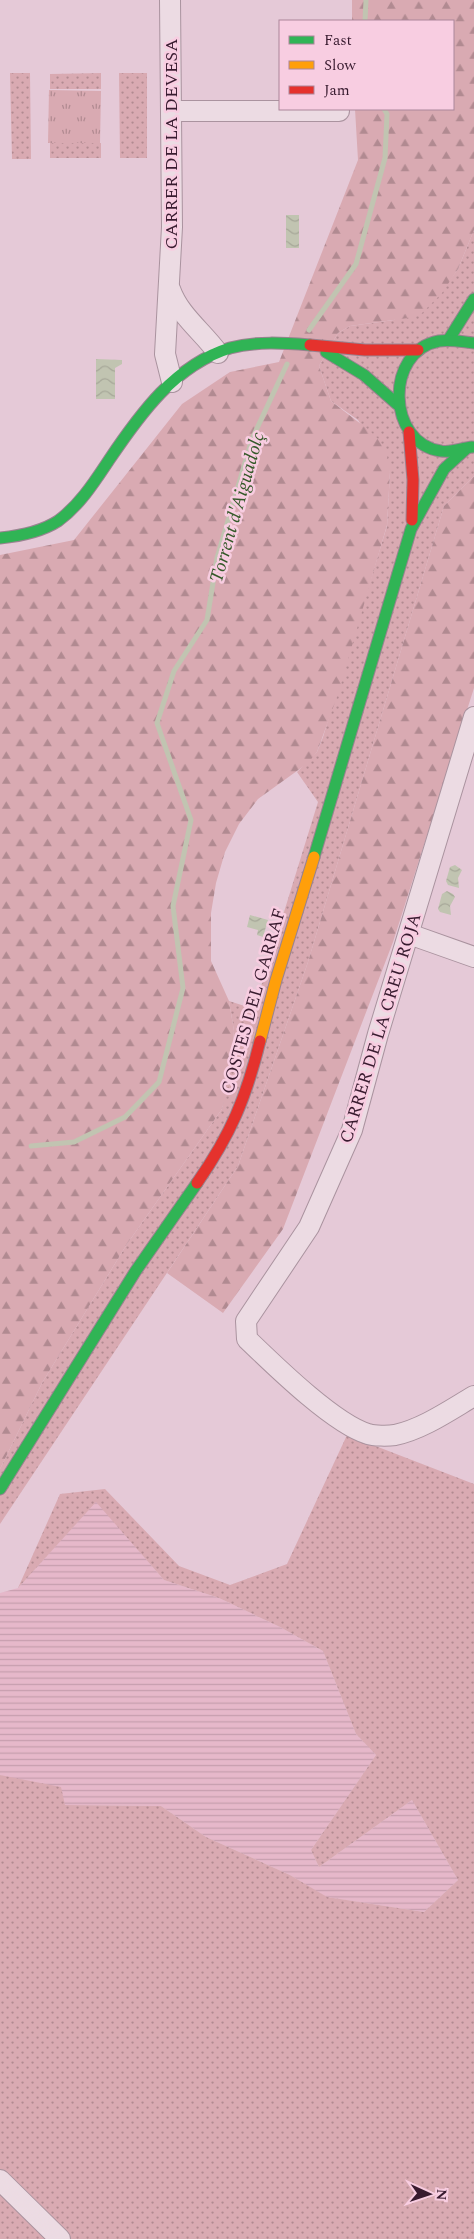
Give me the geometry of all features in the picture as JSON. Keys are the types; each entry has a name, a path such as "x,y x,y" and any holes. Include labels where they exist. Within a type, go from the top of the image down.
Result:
{"main road":[{"path":"449,339 474,299"},
{"path":"0,538 27,534 62,517 76,505 140,417 172,382 188,369 218,353 249,345 273,344 385,352 418,350 434,342 449,339 474,343"},
{"path":"318,348 356,367 384,390 397,404"},
{"path":"418,350 402,373 397,404 400,415 410,432 428,447 442,451 470,448"},
{"path":"410,432 413,480 411,529"},
{"path":"411,529 444,469 470,448"},
{"name":"COSTES DEL GARRAF","path":"0,1489 135,1272 212,1161 242,1103 249,1086 278,970 366,686 411,529"}],"street":[{"name":"CARRER DE LA DEVESA","path":"170,0 170,289 165,354 172,382"},
{"path":"171,111 338,110"},
{"name":"CARRER DE LA DEVESA","path":"170,289 177,306 199,328 218,353"},
{"name":"CARRER DE LA CREU ROJA","path":"474,717 378,1034 352,1130 309,1227 246,1321 247,1340 336,1416 368,1434 394,1435 444,1414 474,1396"},
{"path":"409,934 474,957"},
{"path":"0,2180 60,2239"}],"shaded area":[{"path":"96,1501 164,1580 219,1598 280,1627 323,1651 356,1734 376,1755 311,1850 319,1867 412,1800 458,1880 424,1912 326,1897 290,1875 206,1837 161,1806 65,1805 0,1775 0,1593 18,1588"}],"green space":[{"path":"352,0 474,0 474,230 458,269 442,293 422,313 408,318 350,326 338,333 319,366 331,401 370,431 380,441 387,456 390,472 387,525 338,694 317,752 308,763 258,799 239,824 225,852 216,883 211,913 211,961 229,1001 234,1031 230,1079 222,1109 127,1244 42,1383 0,1469 0,555 74,540 182,404 230,372 279,362 358,160 355,110 454,110 454,20 352,20"},
{"path":"10,73 30,73 31,159 12,159"},
{"path":"101,73 101,89 50,89 50,74"},
{"path":"119,73 147,73 147,158 120,158"},
{"path":"49,90 101,91 100,143 48,143"},
{"path":"50,143 101,143 101,158 50,158"},
{"path":"474,230 474,476 444,506 308,962 238,1166 0,1524 0,1469 42,1383 127,1244 222,1109 232,1062 234,1031 229,1001 254,1009 318,802 297,772 317,752 323,737 387,526 390,472 358,420 331,401 319,366 338,333 350,326 394,320 450,280 458,269"},
{"path":"474,476 474,688 393,942 283,1229 223,1313 167,1273 238,1166 308,962 444,506"},
{"path":"347,1435 474,1484 474,2239 0,2239 0,1775 61,1787 65,1805 161,1806 206,1837 290,1875 327,1897 424,1912 458,1880 412,1800 319,1867 311,1850 376,1755 356,1734 323,1651 280,1627 219,1598 164,1580 96,1502 18,1588 60,1494 105,1489 179,1566 230,1585 287,1564"}],"water":[{"path":"286,215 299,215 299,248 286,248"},
{"path":"96,359 122,360 122,364 115,368 115,399 96,399"},
{"path":"455,865 462,870 458,878 459,888 448,885 446,881 450,867"},
{"path":"447,891 455,897 450,906 451,915 440,912 438,909 442,894"},
{"path":"250,915 268,920 263,937 257,935 258,930 247,927"}],"waterway":[{"name":"Torrent d'Aiguadolç","path":"365,20 366,0"},
{"name":"Torrent d'Aiguadolç","path":"309,330 356,264 385,158 387,114 385,110"},
{"name":"Torrent d'Aiguadolç","path":"31,1146 74,1142 125,1117 159,1082 183,988 173,906 191,820 157,723 174,671 207,620 217,558 252,439 287,364"}],"traffic: fast":[{"path":"449,339 474,299"},
{"path":"472,447 441,451 423,445 410,432 402,416 399,397 401,378 409,361 421,348 443,340 474,343"},
{"path":"0,538 37,531 51,525 66,515 86,492 146,409 160,393 192,366 230,348 250,344 310,345"},
{"path":"326,352 364,375 397,404"},
{"path":"314,857 411,529 444,469 466,449"},
{"path":"0,1489 135,1272 197,1183"}],"traffic: slow":[{"path":"260,1041 276,980 314,857"}],"traffic: jam":[{"path":"310,345 365,350 418,350"},
{"path":"409,432 413,480 412,520"},
{"path":"197,1183 219,1148 236,1115 249,1080 260,1041"}]}
